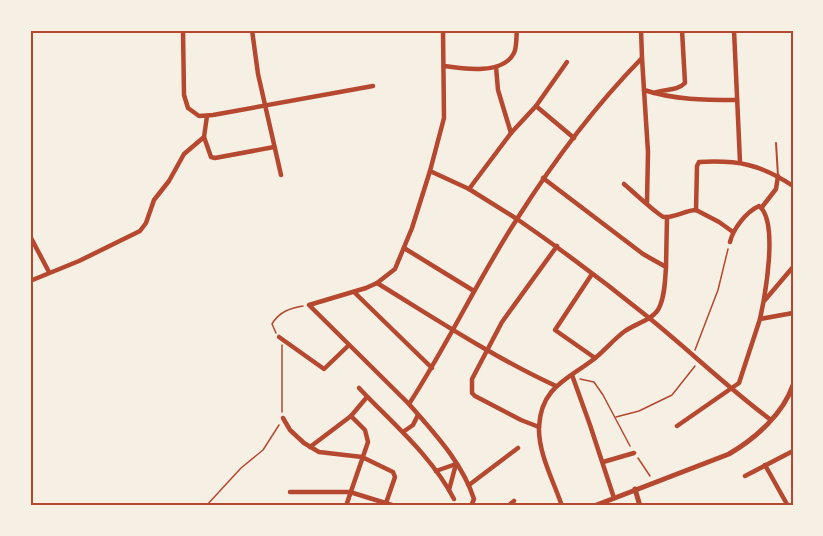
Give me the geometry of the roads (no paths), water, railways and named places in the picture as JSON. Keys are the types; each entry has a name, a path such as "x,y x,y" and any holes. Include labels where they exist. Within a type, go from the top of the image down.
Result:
{"street":[{"path":"183,30 184,95 188,108 198,116 373,86"},
{"path":"252,30 265,105 281,175"},
{"path":"443,30 444,118 430,171 395,270 377,283 309,305 409,404 441,441 469,485 478,506"},
{"path":"444,66 468,70 496,67 507,63 515,52 517,30"},
{"path":"642,30 648,152 647,202"},
{"path":"654,93 674,90 685,82 682,30"},
{"path":"734,30 740,162"},
{"path":"409,404 543,178 642,57"},
{"path":"469,189 511,133 536,106 567,62"},
{"path":"496,67 498,90 511,133"},
{"path":"644,90 665,97 687,100 737,100"},
{"path":"536,106 574,138"},
{"path":"207,116 204,137 211,157 274,147"},
{"path":"30,281 79,261 140,231 146,223 154,200 169,181 184,154 204,137"},
{"path":"696,210 698,164 740,162 760,167 793,186"},
{"path":"430,171 469,189 574,258 648,317 729,388 771,420"},
{"path":"762,207 776,189 778,176"},
{"path":"543,178 643,254 666,267"},
{"path":"624,184 647,202 658,215 667,217 696,210 733,232"},
{"path":"730,243 733,232 754,208 762,207"},
{"path":"677,426 739,382 760,319 768,279 767,218 762,207"},
{"path":"562,506 542,449 539,427 544,402 556,386 573,378 625,332 660,307 665,286 667,217"},
{"path":"30,236 49,272"},
{"path":"539,427 509,414 472,393 472,379 510,308 557,246"},
{"path":"404,248 474,291"},
{"path":"764,302 793,267"},
{"path":"592,274 555,330 595,358"},
{"path":"377,283 452,331 556,386"},
{"path":"354,292 432,368"},
{"path":"760,319 793,312"},
{"path":"279,338 324,369 349,345"},
{"path":"573,378 614,498"},
{"path":"594,506 729,454 739,448 771,420 787,401 793,385"},
{"path":"359,388 403,432 436,471 453,499"},
{"path":"310,447 351,416 367,397"},
{"path":"403,432 413,425 418,414"},
{"path":"346,506 368,437 365,430 351,416"},
{"path":"283,418 290,430 319,453 362,457 394,474 385,504"},
{"path":"469,485 518,448"},
{"path":"745,476 793,451"},
{"path":"603,462 634,453"},
{"path":"436,471 456,464"},
{"path":"449,490 456,464"},
{"path":"765,465 788,506"},
{"path":"635,489 640,506"},
{"path":"290,492 350,492 395,506"},
{"path":"471,506 474,499"},
{"path":"508,506 514,501"}],"lane":[{"path":"776,143 778,176"}]}
